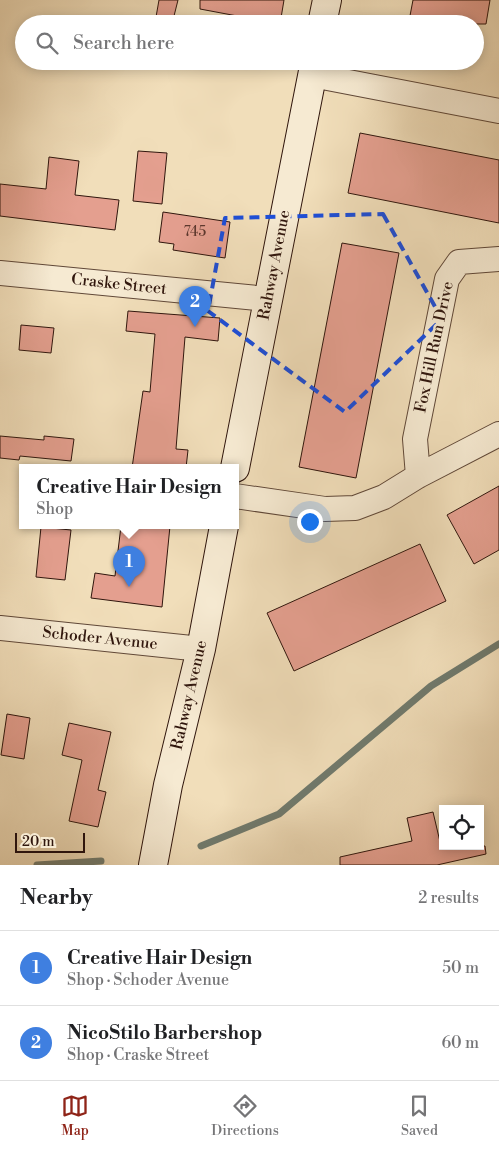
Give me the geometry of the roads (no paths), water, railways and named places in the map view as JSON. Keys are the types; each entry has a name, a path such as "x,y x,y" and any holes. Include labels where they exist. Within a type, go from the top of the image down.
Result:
{"street":[{"path":"324,15 326,0"},
{"name":"Rahway Avenue","path":"236,464 313,70"},
{"path":"322,70 499,111"},
{"name":"Fox Hill Run Drive","path":"418,476 415,439 447,279 459,262 499,259"},
{"name":"Craske Street","path":"0,273 268,299"},
{"path":"239,497 340,510 356,508 384,498 418,476 499,434"},
{"name":"Rahway Avenue","path":"153,865 168,785 201,648 223,529"},
{"name":"Schoder Avenue","path":"0,628 201,648"}],"waterway":[{"path":"201,846 279,814 431,686 499,644"},
{"path":"37,865 101,861"}],"place":[{"name":"NicoStilo Barbershop","path":"195,327"},
{"name":"Creative Hair Design","path":"129,587"}]}
